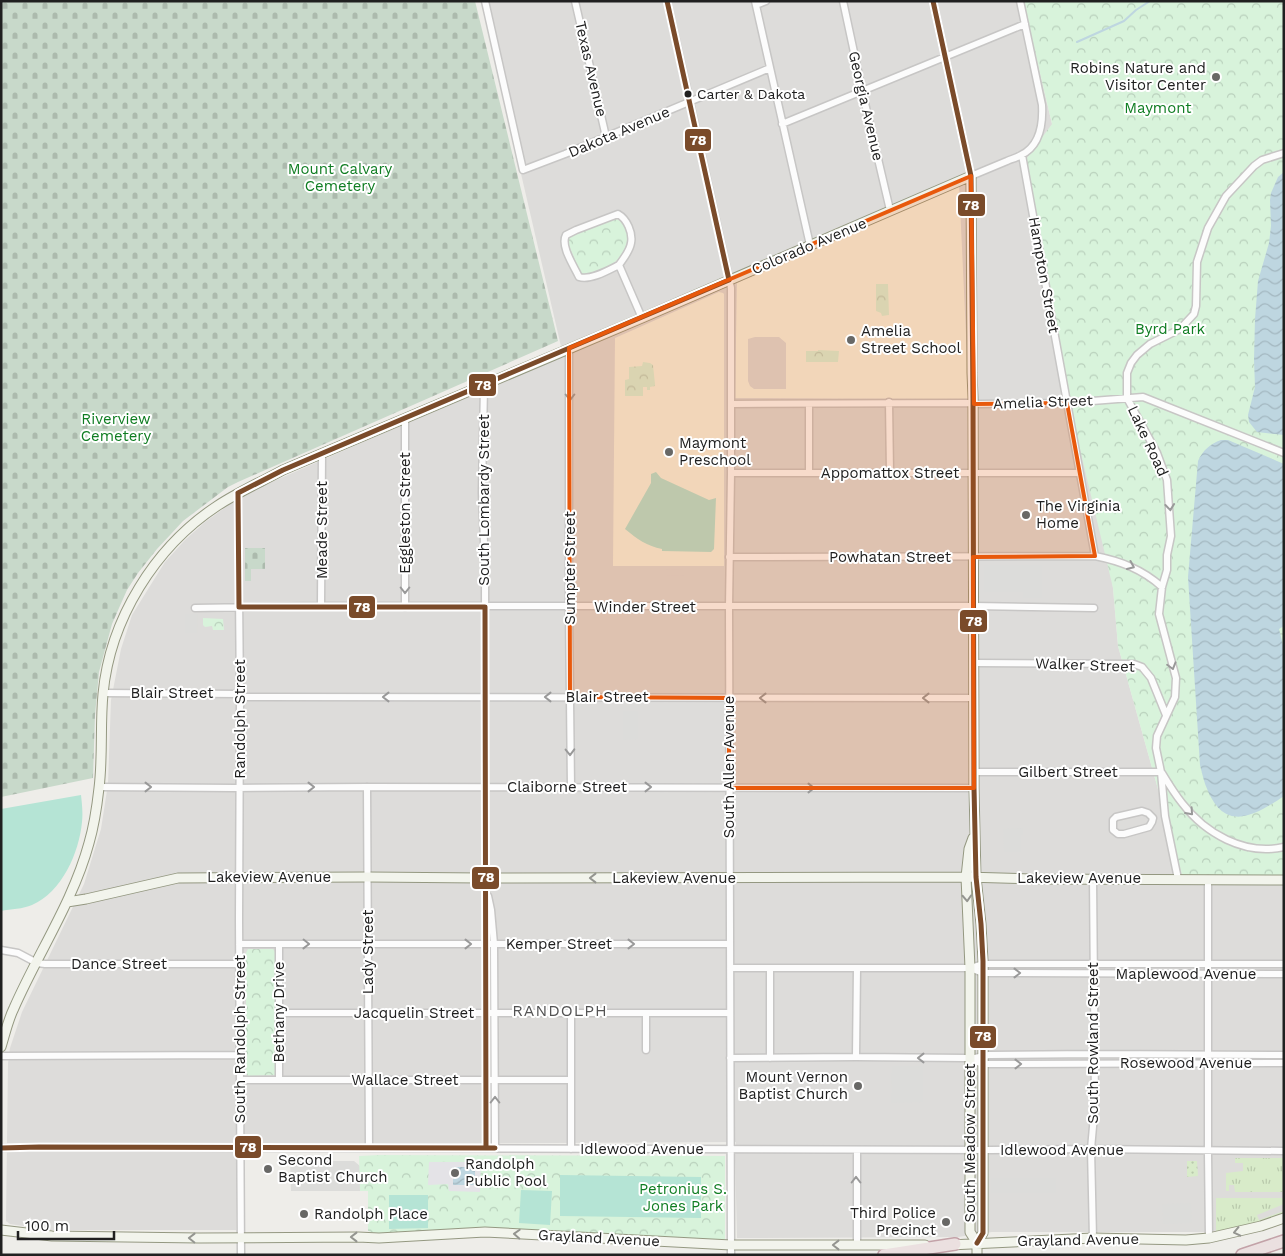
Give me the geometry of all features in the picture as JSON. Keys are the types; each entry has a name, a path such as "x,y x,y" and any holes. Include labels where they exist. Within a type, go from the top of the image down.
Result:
{"highway":[{"path":"1242,1255 1284,1241"},
{"path":"884,1255 955,1244"}],"street":[{"name":"Dakota Avenue","path":"485,1 524,170 770,68"},
{"name":"Texas Avenue","path":"575,1 606,137"},
{"name":"South Allen Avenue","path":"667,1 730,288 729,877 731,1251"},
{"path":"766,1 756,3 810,245"},
{"name":"Georgia Avenue","path":"843,1 890,210"},
{"name":"South Meadow Street","path":"933,1 971,176 974,788 976,877 983,969 983,1233 977,1243 977,1255"},
{"path":"1020,1 1042,105 1043,118 1037,140 1022,155"},
{"path":"782,124 1025,24"},
{"name":"Lake Road","path":"1178,879 1165,816 1156,742 1174,697 1176,678 1159,614 1171,536 1167,480 1157,453 1127,398 1127,373 1137,355 1150,344 1180,329 1194,314 1197,262 1208,228 1226,196 1249,170 1262,160 1284,153"},
{"name":"Colorado Avenue","path":"1,1048 13,1009 67,902 89,843 100,787 103,693 109,658 117,634 129,606 144,579 182,533 217,506 283,470 1022,155"},
{"name":"Hampton Street","path":"1022,155 1094,556"},
{"path":"618,214 623,216 630,230 631,245 619,265 584,279 579,277 565,247 564,240 566,235 608,217 618,214"},
{"path":"619,265 642,318"},
{"name":"Sumpter Street","path":"570,348 571,787"},
{"name":"South Lombardy Street","path":"484,385 482,493 485,568 486,1148"},
{"name":"Amelia Street","path":"731,404 889,402 1067,403 1143,397 1284,454"},
{"path":"889,402 890,473"},
{"path":"808,404 808,473"},
{"name":"Eggleston Street","path":"405,419 405,607"},
{"name":"Meade Street","path":"321,606 322,454"},
{"name":"Appomattox Street","path":"731,473 1080,473"},
{"name":"Randolph Street","path":"238,493 240,696 239,944"},
{"name":"Powhatan Street","path":"729,557 1094,556 1108,558 1131,566 1162,587"},
{"name":"Winder Street","path":"196,608 321,606 974,606 1094,608"},
{"name":"Walker Street","path":"974,663 1134,664 1142,667 1151,678 1166,715"},
{"name":"Blair Street","path":"103,693 485,698 974,698"},
{"name":"Gilbert Street","path":"974,772 1161,772"},
{"path":"1161,772 1182,803 1195,818 1223,838 1237,844 1258,849 1284,847"},
{"name":"Claiborne Street","path":"100,787 974,788"},
{"name":"Lady Street","path":"367,787 369,1148"},
{"path":"1142,811 1148,813 1153,818 1149,827 1144,829 1118,834 1113,830 1112,820 1116,817 1142,811"},
{"path":"1153,818 1165,816"},
{"name":"South Meadow Street","path":"975,833 969,849 966,877 970,968 970,1232 977,1243"},
{"name":"Lakeview Avenue","path":"67,902 178,878 368,877 486,882 729,877 1284,880"},
{"name":"South Rowland Street","path":"1093,878 1095,1063 1095,1104 1091,1150 1093,1238"},
{"path":"1208,879 1208,1238"},
{"name":"South Lombardy Street","path":"486,882 494,944 495,1148"},
{"name":"Kemper Street","path":"239,944 730,944"},
{"name":"South Randolph Street","path":"239,944 241,1253"},
{"name":"Bethany Drive","path":"279,944 279,1080"},
{"name":"Dance Street","path":"1,950 18,953 37,963 45,964 240,964"},
{"name":"Maplewood Avenue","path":"983,969 1094,964 1284,964"},
{"name":"Maplewood Avenue","path":"730,968 970,968 1094,974 1284,974"},
{"path":"770,968 770,1058"},
{"path":"856,1057 857,968"},
{"name":"Jacquelin Street","path":"279,1014 730,1013"},
{"path":"571,1014 571,1149"},
{"path":"646,1014 646,1050"},
{"name":"Rosewood Avenue","path":"983,1060 1094,1054 1284,1055"},
{"path":"1,1056 240,1055"},
{"name":"Rosewood Avenue","path":"730,1058 856,1057 1095,1063 1284,1063"},
{"name":"Wallace Street","path":"240,1080 571,1080"},
{"name":"Idlewood Avenue","path":"1,1148 1284,1151"},
{"path":"857,1150 857,1245"},
{"name":"Grayland Avenue","path":"1,1230 52,1236 241,1238 379,1238 485,1232 731,1251 1093,1238 1186,1240 1208,1238 1261,1226 1284,1218"}],"highlighted area":[{"path":"971,176 974,404 1067,403 1095,556 973,557 974,788 729,788 729,698 570,697 569,348"}],"shaded area":[{"path":"481,1 1023,1 1052,124 1113,588 1118,646 1182,875 1284,875 1284,1219 1219,1232 992,1232 958,1237 737,1238 736,1142 237,1145 236,1230 50,1230 10,1224 6,1221 8,1063 10,1048 22,1012 84,884 101,829 108,784 111,700 121,649 132,615 165,562 205,522 244,494 563,355"},
{"name":"Amelia Street School","path":"959,184 969,399 735,398 737,283"},
{"name":"Maymont Preschool","path":"719,292 724,294 724,566 613,566 615,338"},
{"path":"755,337 779,337 786,343 786,389 754,389 750,386 748,381 748,339"},
{"path":"984,565 1042,565 1042,598 1023,598 1023,592 984,592"},
{"path":"666,569 684,570 684,576 666,575"},
{"path":"185,614 198,614 197,633 185,633"},
{"path":"623,711 638,711 638,739 623,740"},
{"path":"1023,828 1021,852 1004,852 1003,829"},
{"path":"892,1066 923,1066 923,1102 891,1103"},
{"path":"290,1161 354,1161 360,1166 360,1191 291,1191"},
{"name":"Randolph Public Pool","path":"429,1162 481,1162 480,1192 449,1191 448,1184 428,1185"},
{"path":"991,1178 1056,1178 1056,1193 991,1193"},
{"path":"1191,1203 1192,1223 1163,1224 1162,1204"}],"green space":[{"path":"1,1 475,1 558,341 238,482 228,487 183,521 138,573 127,590 112,624 99,672 95,715 93,778 1,797"},
{"name":"Byrd Park","path":"1023,1 1284,1 1284,875 1182,875 1118,646 1113,588 1069,403 1024,162 1052,124"},
{"path":"613,219 621,221 626,226 628,239 626,246 617,260 609,266 583,274 580,272 568,239"},
{"path":"876,284 888,284 889,315 882,316 881,313 876,311"},
{"path":"806,351 839,351 838,362 806,362"},
{"path":"643,362 653,365 655,386 650,387 650,390 647,390 647,387 643,387 643,396 625,396 625,380 629,379 629,367 642,366"},
{"path":"656,472 661,478 709,500 716,498 714,549 711,552 662,551 662,549 642,542 625,529 651,483 651,474"},
{"path":"245,548 265,548 265,569 251,569 251,581 245,581"},
{"path":"203,618 223,619 224,630 213,630 212,626 205,627 203,625"},
{"path":"81,795 82,822 80,834 73,858 60,881 43,899 32,905 1,911 1,809"},
{"path":"248,949 273,949 275,952 275,1075 248,1076 246,1073 246,953"},
{"name":"Petronius S. Jones Park","path":"359,1156 725,1156 725,1239 722,1241 467,1229 378,1234 368,1231 368,1191 360,1191"},
{"path":"1235,1158 1284,1158 1284,1192 1235,1192 1234,1185 1229,1185 1229,1191 1226,1191 1226,1173 1243,1171 1243,1163 1235,1163"},
{"path":"1187,1161 1197,1161 1198,1176 1187,1177"},
{"path":"560,1175 701,1177 701,1218 560,1216"},
{"path":"521,1190 552,1191 550,1225 519,1223"},
{"path":"389,1195 428,1195 428,1228 389,1229"},
{"path":"1216,1198 1284,1198 1284,1204 1257,1215 1259,1220 1284,1211 1284,1213 1260,1222 1216,1231"}],"water":[{"path":"1284,172 1284,435 1257,432 1249,422 1248,415 1255,387 1255,319 1258,281 1269,243 1271,193 1278,177"},
{"path":"1221,440 1228,440 1284,464 1284,626 1279,629 1284,649 1284,796 1263,809 1242,816 1233,816 1224,812 1215,804 1203,778 1200,765 1188,577 1198,461 1207,448"},
{"path":"453,1167 475,1167 475,1185 453,1185"}],"waterway":[{"path":"1077,42 1124,21 1150,1"}],"transit line":[{"name":"78","path":"667,1 729,280"},
{"name":"78","path":"933,1 971,176 974,788 976,877 983,961 983,1233 977,1243"},
{"name":"78","path":"238,493 283,470 729,280"},
{"name":"78","path":"238,493 239,607"},
{"name":"78","path":"239,607 485,607"},
{"name":"78","path":"485,607 486,1148"},
{"name":"78","path":"1,1148 495,1148"}],"place":[{"name":"Robins Nature and Visitor Center","path":"1216,77"},
{"name":"Carter & Dakota","path":"688,94"},
{"name":"Amelia Street School","path":"851,340"},
{"name":"Maymont Preschool","path":"669,452"},
{"name":"The Virginia Home","path":"1026,515"},
{"name":"Mount Vernon Baptist Church","path":"858,1086"},
{"name":"Second Baptist Church","path":"268,1169"},
{"name":"Randolph Public Pool","path":"455,1173"},
{"name":"Randolph Place","path":"304,1214"},
{"name":"Third Police Precinct","path":"946,1222"}],"district":[{"name":"RANDOLPH","path":"560,1010"}],"park label":[{"name":"Maymont","path":"1158,108"},
{"name":"Mount Calvary Cemetery","path":"340,178"},
{"name":"Riverview Cemetery","path":"116,428"}]}
